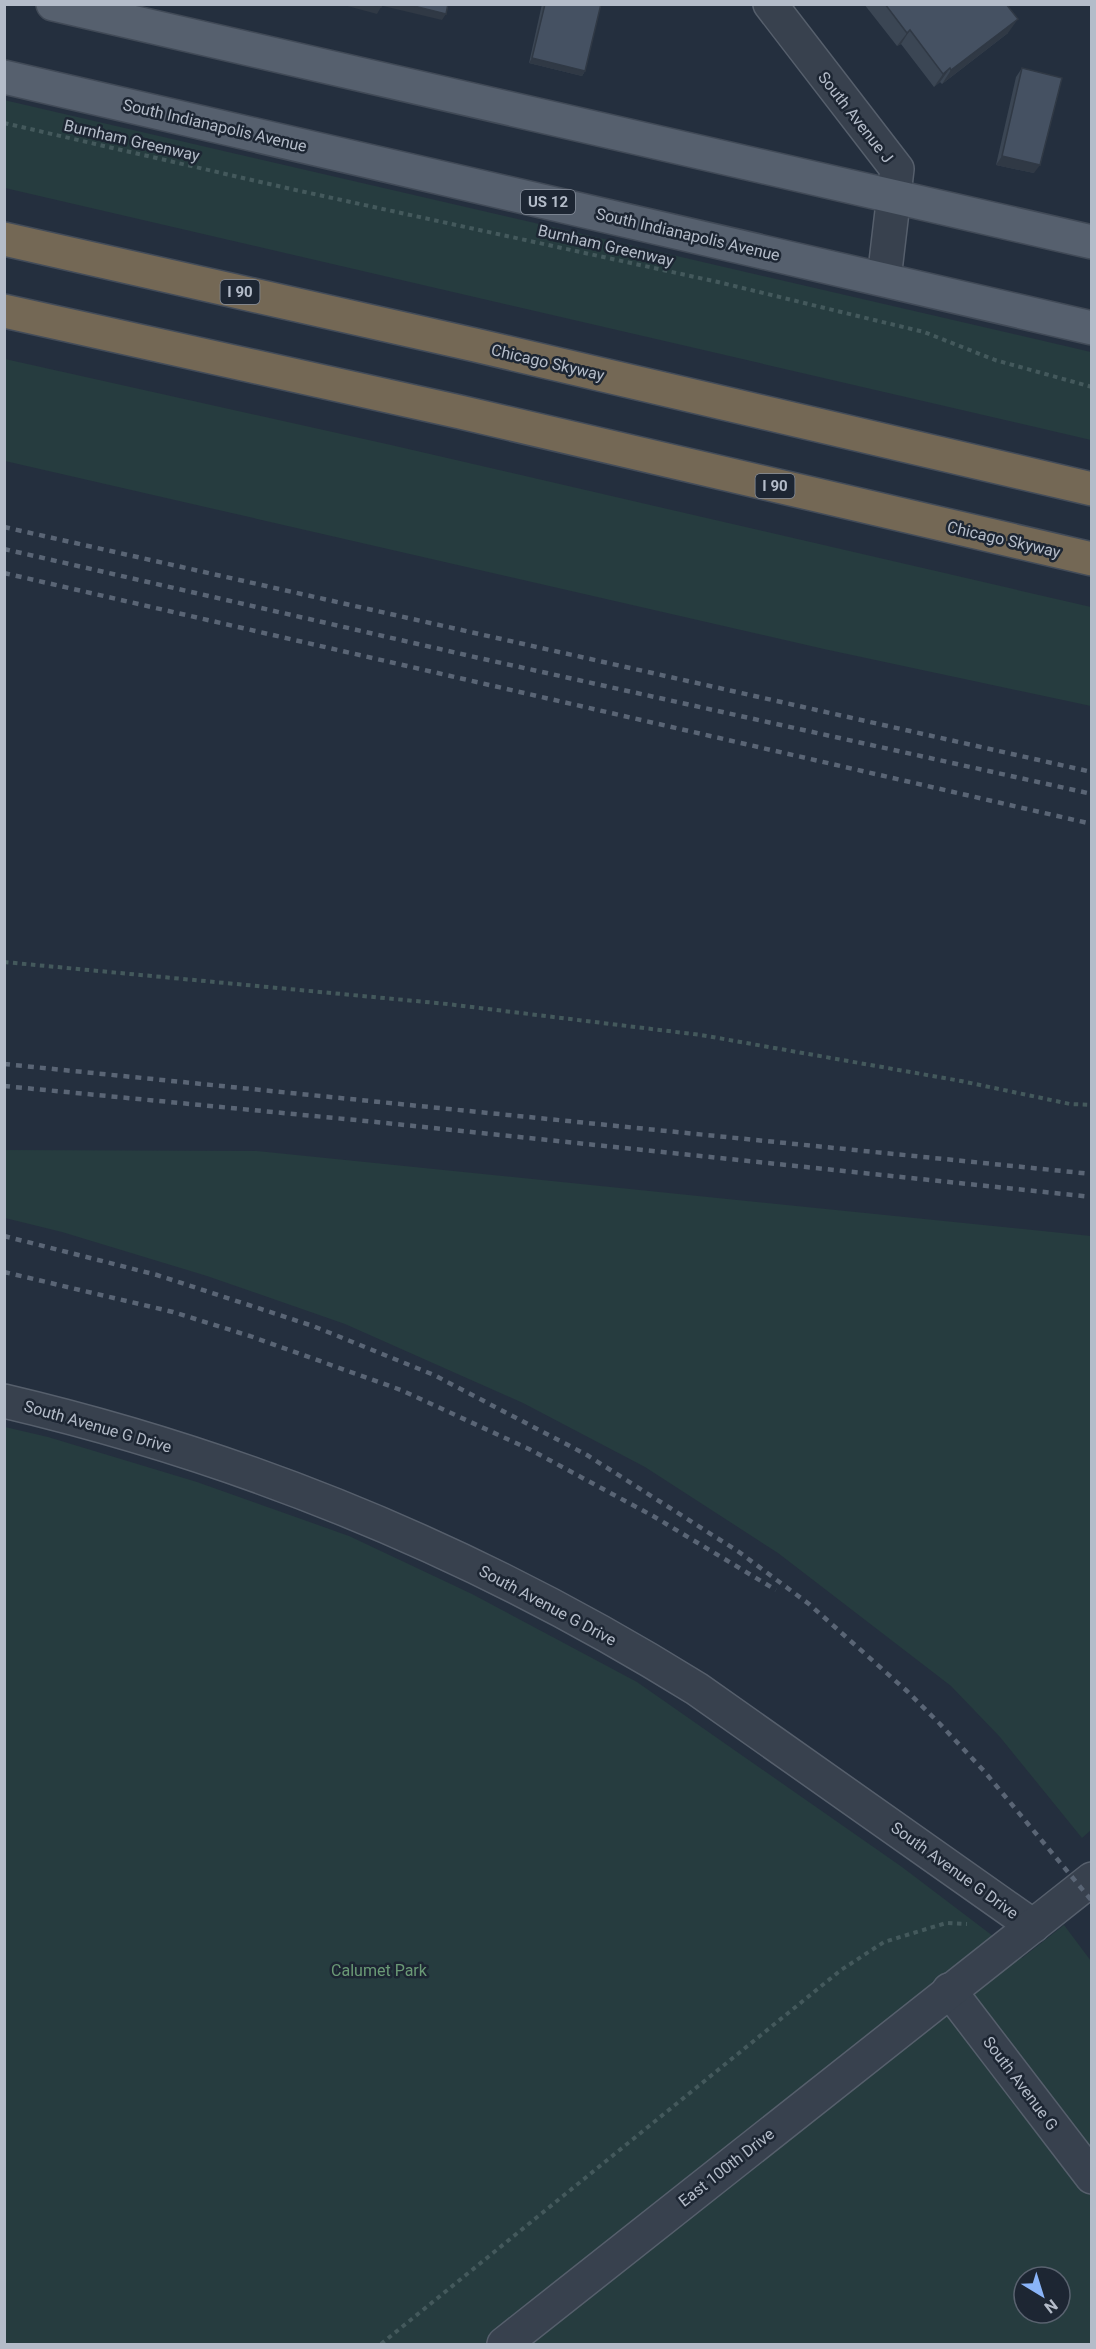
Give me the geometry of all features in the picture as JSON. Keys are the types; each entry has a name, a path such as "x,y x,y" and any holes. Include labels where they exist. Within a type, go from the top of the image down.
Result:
{"highway":[{"name":"Chicago Skyway","path":"4,239 475,345 1092,489"},
{"name":"Chicago Skyway","path":"4,310 459,412 1092,559"}],"main road":[{"path":"53,4 1092,242"},
{"name":"South Indianapolis Avenue","path":"4,77 1092,328"}],"street":[{"name":"South Avenue J","path":"770,4 897,169 884,279"},
{"name":"South Avenue G Drive","path":"4,1401 81,1419 253,1472 476,1566 650,1660 698,1689 1033,1926"},
{"name":"East 100th Drive","path":"504,2344 1092,1879"},
{"name":"South Avenue G","path":"950,1990 1092,2177"}],"path":[{"name":"Burnham Greenway","path":"4,123 291,189 718,282 881,321 924,332 1023,369 1092,387"},
{"path":"4,962 447,1004 701,1035 961,1081 1070,1104 1092,1105"},
{"path":"381,2344 841,1970 885,1942 946,1923 968,1924"}],"green space":[{"path":"4,100 1091,352 1091,440 5,188"},
{"path":"5,359 391,445 1091,607 1091,706 824,649 5,461"},
{"path":"5,1150 257,1151 1091,1236 1091,1830 1082,1838 1000,1737 951,1686 778,1553 645,1467 523,1403 345,1324 207,1276 62,1232 5,1218"},
{"name":"Calumet Park","path":"5,1427 48,1437 197,1482 349,1536 472,1594 637,1682 902,1867 1022,1958 1064,1925 1091,1961 1091,2344 5,2344"}],"building":[{"path":"406,4 448,4 446,14"},
{"path":"545,4 601,4 585,71 532,58"},
{"path":"885,4 1006,4 1018,19 943,74 910,30 907,33"},
{"path":"1022,68 1062,78 1040,165 1002,156"}],"railway":[{"path":"4,527 1092,772"},
{"path":"4,549 479,658 1092,794"},
{"path":"4,573 1092,824"},
{"path":"4,1064 1092,1174"},
{"path":"4,1086 376,1122 1092,1197"},
{"path":"4,1236 157,1275 313,1326 434,1375 587,1455 739,1552 809,1604 908,1692 940,1724 984,1771 1092,1901"},
{"path":"4,1272 173,1312 250,1336 401,1390 529,1449 653,1516 776,1590"}]}
